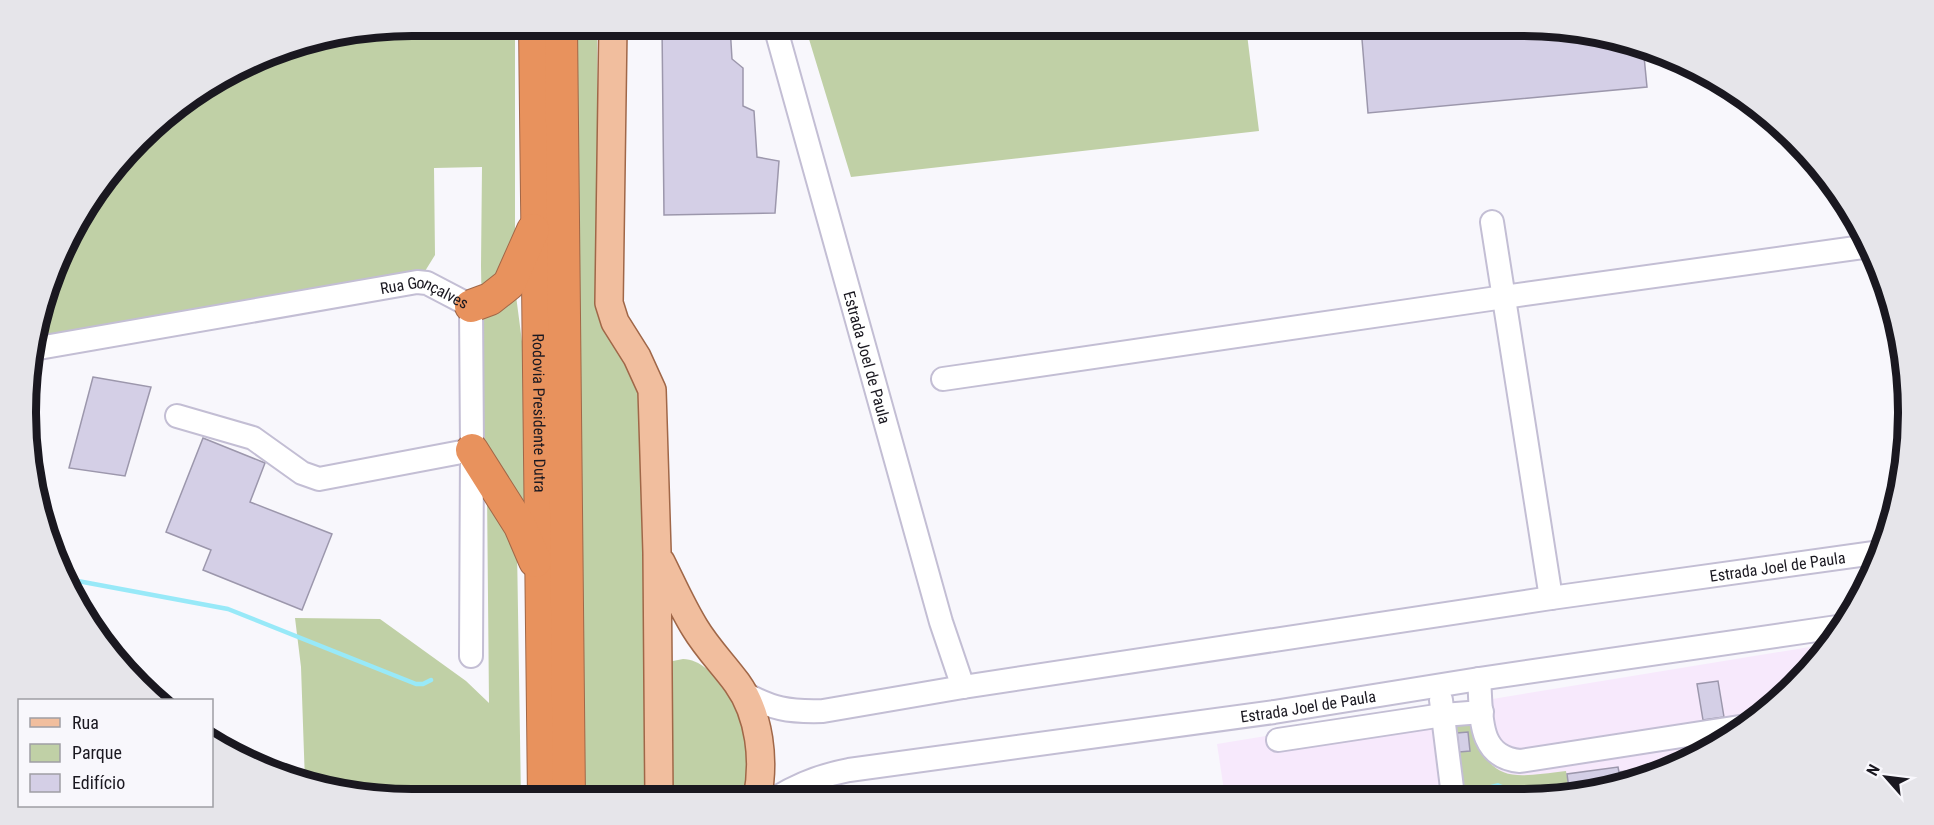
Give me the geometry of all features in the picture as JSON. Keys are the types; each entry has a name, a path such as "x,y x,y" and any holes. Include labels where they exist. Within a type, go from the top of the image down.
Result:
{"highway":[{"name":"Rodovia Presidente Dutra","path":"535,36 544,789"},
{"name":"Rodovia Presidente Dutra","path":"561,36 569,789"},
{"path":"471,306 490,299 509,284 537,221"},
{"path":"472,450 520,526 541,573"}],"main road":[{"path":"613,36 609,303 615,322 637,357 652,390 657,552 659,789"},
{"path":"657,552 682,606 709,648 742,692 753,716 760,750 758,789"},
{"path":"658,657 681,644 709,648"}],"street":[{"name":"Estrada Joel de Paula","path":"778,36 941,622 963,687"},
{"path":"1492,222 1551,598"},
{"path":"943,379 1860,247"},
{"name":"Rua Gonçalves","path":"42,348 417,282 427,283 471,306 471,656"},
{"path":"177,416 253,438 302,472 319,479 472,450"},
{"name":"Estrada Joel de Paula","path":"742,692 771,706 806,712 823,711 963,687 1551,598 1870,553"},
{"name":"Estrada Joel de Paula","path":"793,789 804,783 849,770 1251,716 1831,628"},
{"path":"1479,680 1484,735 1492,749 1505,758 1520,761 1726,729"},
{"path":"1439,686 1452,789"},
{"path":"1278,740 1443,715 1482,712"}],"shaded area":[{"path":"1817,646 1770,696 1710,739 1643,769 1571,786 1522,789 1224,789 1217,744"}],"green space":[{"path":"412,36 515,36 515,288 527,380 528,523 484,446 482,167 434,168 435,255 422,276 43,341 56,291 65,268 99,203 146,146 203,99 268,65 339,43"},
{"path":"571,36 597,36 599,280 641,388 653,789 579,789"},
{"path":"808,36 1247,36 1259,131 851,177"},
{"path":"487,491 517,548 521,789 388,788 339,782 305,773 301,667 295,618 380,619 466,681 489,703"},
{"path":"683,659 695,662 707,669 727,692 746,735 748,766 746,789 666,789 667,665"},
{"path":"1451,719 1471,721 1485,756 1494,766 1504,772 1529,775 1566,771 1568,786 1522,789 1459,789"}],"water":[{"path":"1498,783 1511,789 1484,789 1486,786"}],"building":[{"path":"662,36 731,36 732,59 743,68 743,106 754,111 757,157 779,161 775,213 664,215"},
{"path":"1362,36 1546,37 1595,43 1644,56 1647,87 1368,113"},
{"path":"93,377 151,387 125,476 69,468"},
{"path":"203,438 265,463 250,502 332,534 302,610 203,570 211,550 166,532"},
{"path":"1718,681 1724,717 1703,720 1697,684"},
{"path":"1468,732 1470,751 1459,752 1457,733"},
{"path":"1618,767 1620,776 1569,786 1567,774"},
{"path":"1643,769 1620,776 1619,772"}],"waterway":[{"path":"76,581 228,609 416,684 423,684 431,680"}]}
